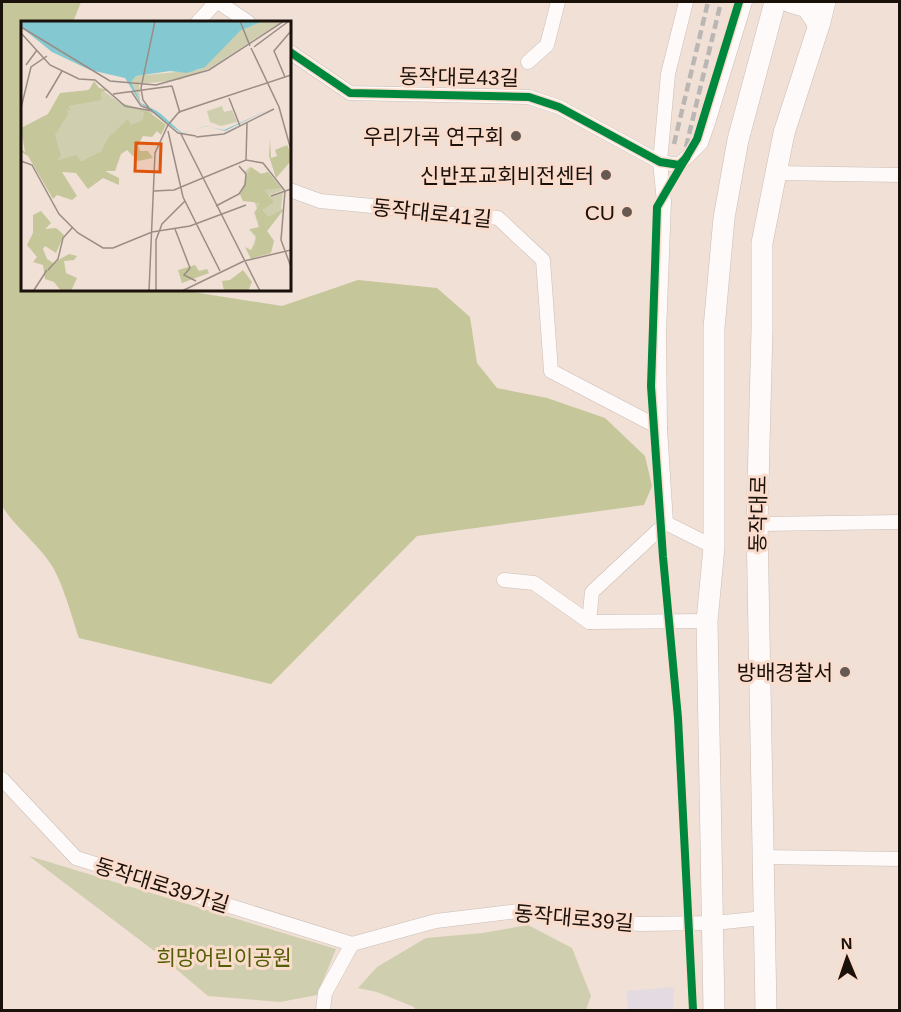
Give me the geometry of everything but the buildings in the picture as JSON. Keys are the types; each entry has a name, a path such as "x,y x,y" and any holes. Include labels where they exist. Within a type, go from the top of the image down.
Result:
{"main road":[{"name":"동작대로","path":"766,1011 757,524 762,243 784,133 825,2"},
{"name":"동작대로","path":"819,25 834,2"},
{"name":"동작대로","path":"714,1011 708,621 714,547 714,328 724,218 738,140 782,3"},
{"path":"782,3 807,7 819,25"}],"street":[{"path":"199,21 217,2 246,21"},
{"path":"528,62 547,45 558,2"},
{"path":"589,622 592,592 666,523 660,428 659,333 664,202 660,162 668,74 686,2"},
{"path":"660,162 679,165 701,143 745,2"},
{"name":"동작대로43길","path":"291,53 350,93 529,97 559,107 660,162"},
{"path":"776,173 900,175"},
{"name":"동작대로41길","path":"291,190 320,201 498,218 543,260 551,371 660,428"},
{"path":"757,524 900,522"},
{"name":"동작대로","path":"666,523 714,547"},
{"path":"504,580 534,583 589,622 708,621"},
{"name":"동작대로39가길","path":"2,778 76,858 352,944"},
{"path":"762,857 900,859"},
{"name":"동작대로39길","path":"352,944 436,921 527,910 639,924 764,918"},
{"path":"323,1011 325,993 352,944"}],"shaded area":[{"path":"674,987 673,1010 628,1010 626,991"}],"green space":[{"path":"2,2 81,2 73,21 21,21 21,291 186,291 282,306 358,280 437,288 470,317 477,363 497,388 547,398 605,418 645,456 652,486 644,505 417,536 271,684 79,638 63,588 54,570 2,506"},
{"name":"희망어린이공원","path":"29,856 336,949 317,995 280,1002 208,996 157,953"},
{"path":"528,925 572,948 591,996 586,1010 415,1010 414,1007 377,992 358,988 377,967 426,938 483,933"}],"railway":[{"path":"674,144 708,2"},
{"path":"686,147 721,2"}],"cycle path":[{"path":"693,1010 678,718 663,557 651,386 657,207 697,139 739,2"},
{"path":"291,53 350,93 529,97 559,107 660,162 679,165 686,158"}],"place":[{"name":"우리가곡 연구회","path":"516,136"},
{"name":"신반포교회비전센터","path":"606,175"},
{"name":"CU","path":"627,212"},
{"name":"방배경찰서","path":"845,672"}]}
